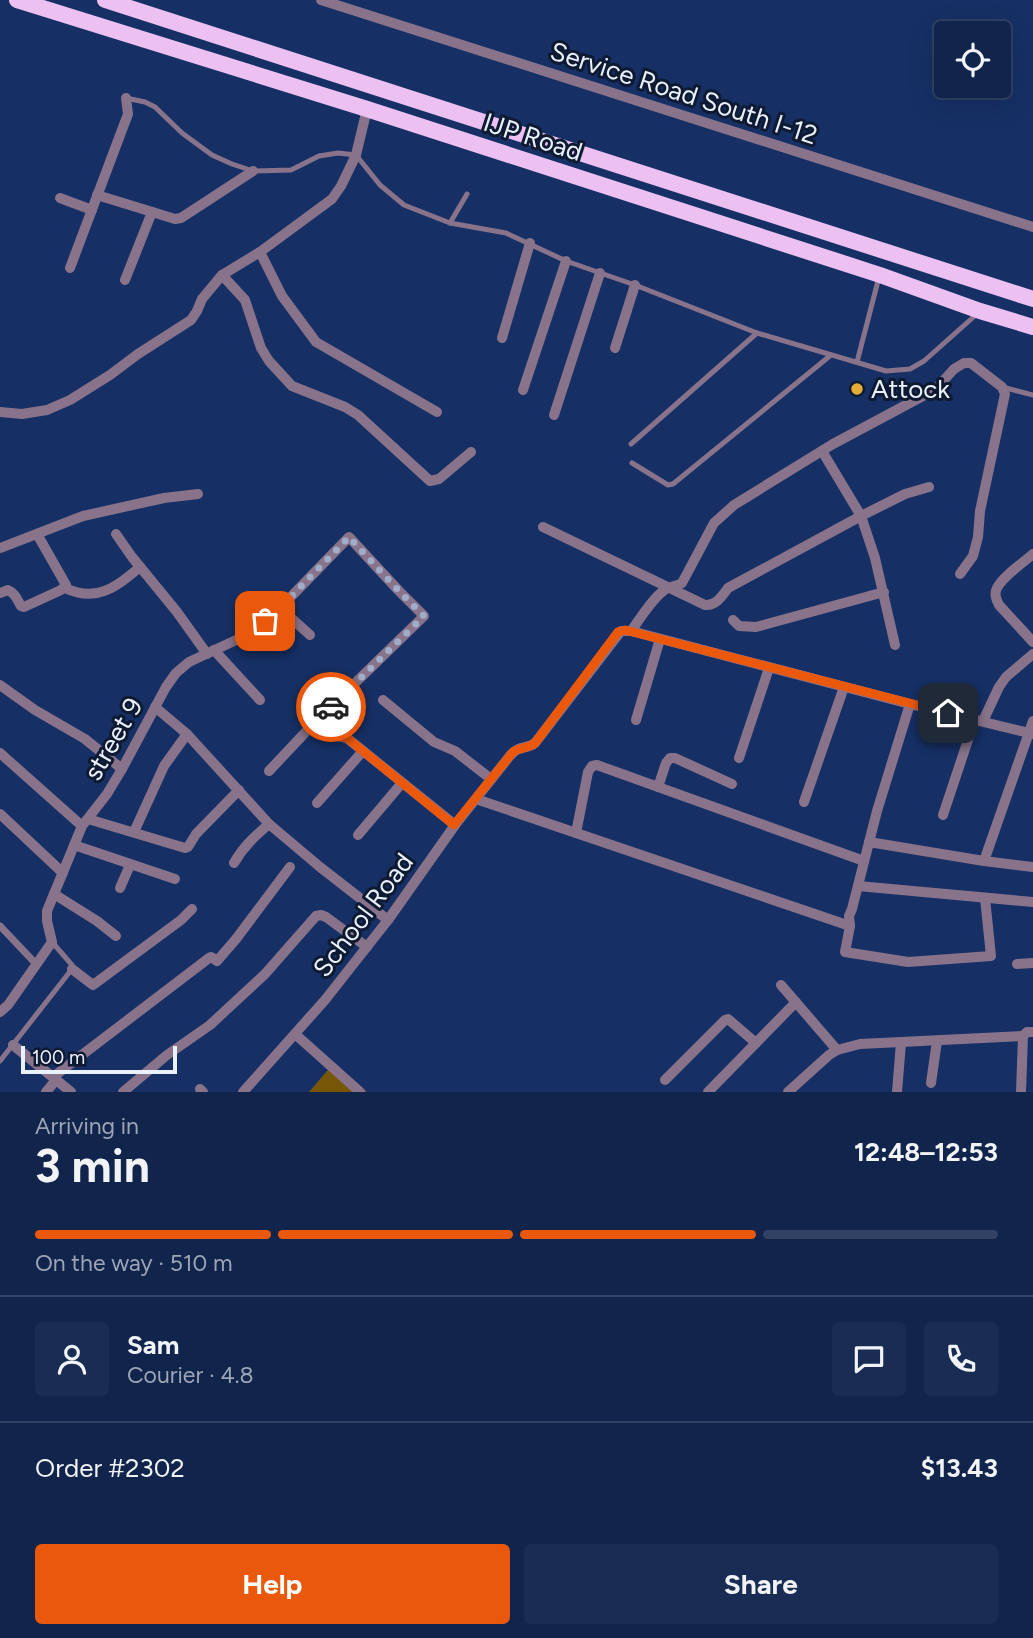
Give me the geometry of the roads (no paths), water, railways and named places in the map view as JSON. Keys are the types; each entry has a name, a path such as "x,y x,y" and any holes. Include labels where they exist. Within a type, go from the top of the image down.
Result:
{"highway":[{"name":"IJP Road","path":"17,0 367,109 1033,327"},
{"name":"IJP Road","path":"105,0 1033,299"},
{"path":"135,37 144,13"}],"street":[{"name":"Service Road South I-12","path":"321,0 1033,227"},
{"path":"71,268 128,114 126,97"},
{"path":"0,412 22,414 47,410 70,400 191,320 207,292 222,275 260,252 332,199 356,155 367,109"},
{"path":"97,195 175,219 181,218 253,171"},
{"path":"60,198 92,210"},
{"path":"125,280 152,212"},
{"path":"502,338 530,243"},
{"path":"260,252 282,296 316,342 437,412"},
{"path":"523,390 566,261"},
{"path":"554,415 600,273"},
{"path":"222,275 245,300 261,348 292,386 358,415 430,481 439,479 471,452"},
{"path":"615,348 635,285"},
{"path":"960,574 973,556 978,537 1004,394 1002,387 971,363 964,363 954,369 936,389 822,451 734,505 714,523 682,583 661,593 631,631 1031,734"},
{"path":"822,451 861,516 884,592 895,645"},
{"path":"542,527 705,605 710,605 729,588 861,516 905,494 929,486"},
{"path":"0,548 83,516 164,498 198,494"},
{"path":"37,534 66,583 65,588"},
{"path":"116,534 211,652 260,700"},
{"name":"street 9","path":"52,942 47,911 74,845 85,822 122,769 176,673 189,662 249,634 280,608 349,537 424,616 317,720"},
{"path":"1033,555 1003,581 996,589 996,597 999,604 1033,642"},
{"path":"0,593 8,590 12,592 24,607 65,588 76,593 103,593 116,587 140,567"},
{"path":"733,620 739,626 756,627 884,592"},
{"path":"280,608 310,635"},
{"name":"School Road","path":"243,1092 325,1000 388,920 454,825 509,757 519,748 535,743 618,632 631,631"},
{"path":"636,720 660,639"},
{"path":"943,815 979,720 1006,677 1033,654"},
{"path":"739,758 769,668"},
{"path":"0,685 35,710 85,739 122,769"},
{"path":"804,802 844,687"},
{"path":"383,700 434,742 455,751 491,779"},
{"path":"910,704 877,811 849,916 845,953 908,962 991,956 985,898"},
{"path":"155,707 187,734 269,824 388,920"},
{"path":"269,771 317,720 338,736 347,738 454,825"},
{"path":"984,861 1031,734 1033,721"},
{"path":"134,832 164,766 187,734"},
{"path":"317,803 363,751"},
{"path":"0,753 85,822 134,832 185,848 239,790"},
{"path":"657,787 670,758 732,784"},
{"path":"576,833 588,772 592,766 597,765 864,861"},
{"path":"358,835 402,783"},
{"path":"476,799 850,926"},
{"path":"0,814 63,873"},
{"path":"234,863 250,840 269,824"},
{"path":"869,842 1033,867"},
{"path":"74,845 175,879"},
{"path":"120,888 130,865"},
{"path":"46,1092 55,1078 209,958 217,961 290,867"},
{"path":"858,886 1033,902"},
{"path":"54,894 116,936"},
{"path":"72,969 93,985 192,909"},
{"path":"123,1092 167,1055 210,1026 265,974 316,916 326,917 366,947"},
{"path":"0,926 37,965"},
{"path":"0,1012 8,1005 52,942"},
{"path":"1017,964 1033,963"},
{"path":"781,985 837,1050"},
{"path":"708,1092 796,1002"},
{"path":"665,1080 725,1020 728,1019 756,1043"},
{"path":"295,1034 360,1092"},
{"path":"788,1092 829,1055 860,1044 1028,1035 1021,1092"},
{"path":"931,1083 937,1041"},
{"path":"898,1092 901,1042"},
{"path":"13,1045 71,1092"}],"lane":[{"path":"126,97 155,107 182,133 212,155 232,164 253,171 291,170 319,156 338,153 356,155 380,185 404,205 450,223 506,233 566,261 757,333 886,371 910,369 924,361 980,311"},
{"path":"450,223 467,194"},
{"path":"857,362 880,275"},
{"path":"631,444 757,333"},
{"path":"632,463 668,485 673,484 831,355"},
{"path":"1002,387 1033,395"},
{"path":"0,1061 72,969 72,965 52,942"}],"place":[{"name":"Attock","path":"857,389"}]}
